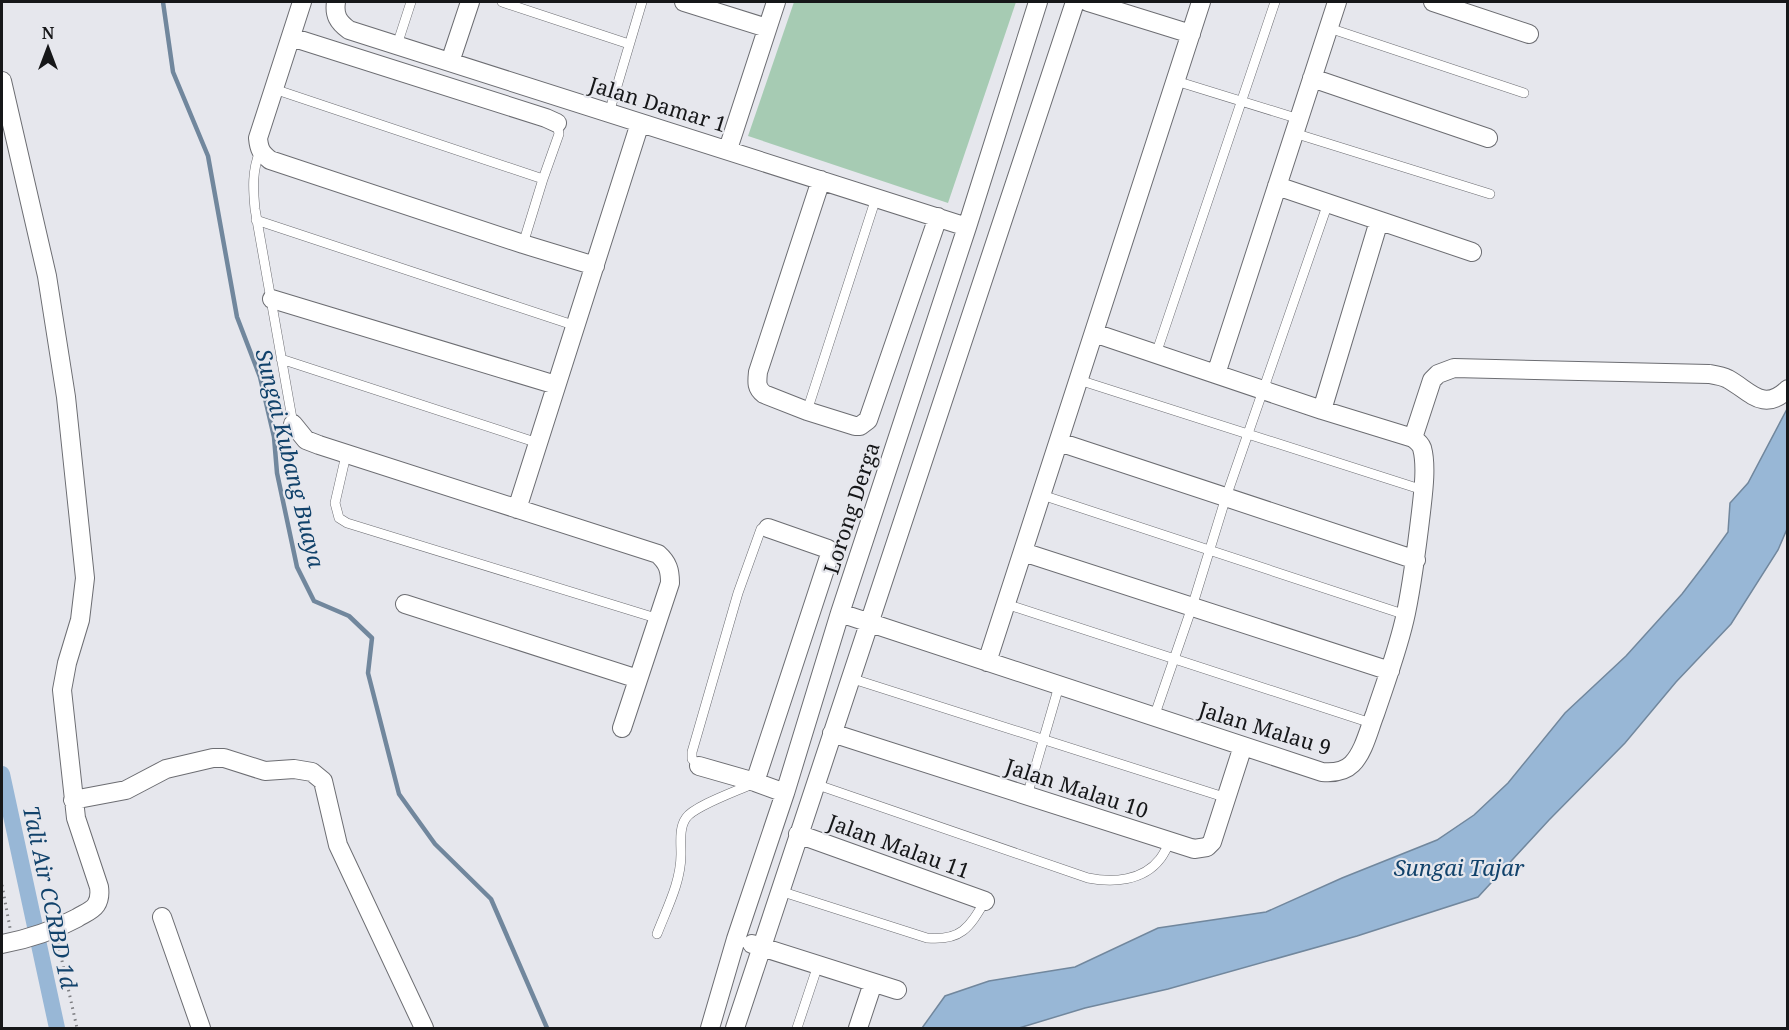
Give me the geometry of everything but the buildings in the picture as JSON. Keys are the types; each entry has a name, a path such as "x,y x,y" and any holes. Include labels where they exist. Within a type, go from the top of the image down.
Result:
{"street":[{"path":"302,2 258,138 260,151 270,160 595,266"},
{"path":"450,62 470,2"},
{"path":"684,2 767,28"},
{"path":"728,149 776,2"},
{"name":"Lorong Derga","path":"710,1029 736,939 785,793 840,613 1038,2"},
{"path":"735,1029 1075,2"},
{"path":"1088,2 1191,34"},
{"path":"987,662 1202,2"},
{"path":"1216,374 1337,2"},
{"path":"1433,2 1528,34"},
{"name":"Jalan Damar 1","path":"337,11 350,30 967,226"},
{"path":"291,37 557,123"},
{"path":"1312,78 1488,138"},
{"path":"2,81 48,276 66,397 85,578 80,620 67,663 62,690 76,818 99,887 100,897 91,910 52,931 11,943"},
{"path":"517,509 640,123"},
{"path":"821,180 757,381 758,390 764,394 807,411 855,426 860,426 868,420 938,217"},
{"path":"1277,186 1472,252"},
{"path":"1322,410 1379,220"},
{"path":"272,299 556,385"},
{"path":"1094,333 1322,410 1413,438 1432,380 1438,374 1454,368 1709,374 1729,380 1756,398 1763,400 1772,400 1788,389"},
{"path":"293,424 306,440 346,455 658,554 666,561 670,571 670,583 622,728"},
{"name":"Jalan Malau 9","path":"840,613 1243,747 1322,772 1334,773 1345,769 1358,756 1389,671 1406,615 1416,560 1424,490 1421,446 1413,438"},
{"path":"1059,442 1416,560"},
{"path":"755,782 830,554 828,549 768,528"},
{"path":"1023,552 1389,671"},
{"path":"405,604 638,679"},
{"name":"Jalan Malau 10","path":"832,733 1194,849 1207,846 1212,842 1243,747"},
{"path":"73,800 126,790 166,769 213,758 224,758 265,771 294,769 312,772 323,781 338,845 424,1029"},
{"path":"699,766 785,793"},
{"name":"Jalan Malau 11","path":"798,834 985,901"},
{"path":"162,917 201,1029"},
{"path":"736,939 897,990"},
{"path":"858,1029 873,982"}],"lane":[{"path":"397,45 411,2"},
{"path":"502,2 629,44"},
{"path":"609,113 642,2"},
{"path":"1156,354 1275,2"},
{"path":"1329,28 1524,93"},
{"path":"1176,81 1242,102 1297,126 1490,194"},
{"path":"274,89 543,179"},
{"path":"523,244 559,134 557,123"},
{"path":"260,151 252,180 256,220 293,424"},
{"path":"807,411 876,198"},
{"path":"1154,717 1192,607 1226,497 1328,203"},
{"path":"256,220 576,326"},
{"path":"281,359 538,443"},
{"path":"1079,380 1424,490"},
{"path":"346,455 335,502 339,518 347,523 659,619"},
{"path":"1042,495 1406,615"},
{"path":"699,766 693,759 692,752 738,593 761,529 768,528"},
{"path":"1006,604 1371,723"},
{"path":"850,678 1227,798"},
{"path":"1027,796 1059,686"},
{"path":"657,934 679,876 681,834 686,817 702,806 755,782"},
{"path":"815,783 1088,878 1103,881 1116,881 1145,872 1160,859 1170,842"},
{"path":"780,891 927,938 938,939 957,936 965,931 985,901"},
{"path":"798,1029 818,965"}],"path":[{"path":"2,885 11,943"},
{"path":"52,931 77,1029"}],"green space":[{"path":"794,2 1016,2 948,203 748,136"}],"water":[{"name":"Sungai Tajar","path":"1787,409 1787,529 1778,550 1731,624 1676,682 1625,743 1549,820 1478,897 1357,936 1168,989 1085,1008 1019,1028 922,1028 945,996 989,981 1075,967 1158,928 1266,912 1342,878 1437,840 1474,815 1508,783 1565,713 1626,656 1682,594 1728,532 1730,503 1748,483"}],"waterway":[{"name":"Sungai Kubang Buaya","path":"163,2 173,72 208,156 237,317 260,377 274,437 277,473 297,567 314,601 349,616 372,638 368,673 399,794 435,844 491,899 547,1028"},
{"name":"Tali Air CCRBD 1d","path":"2,774 57,1028"}]}
